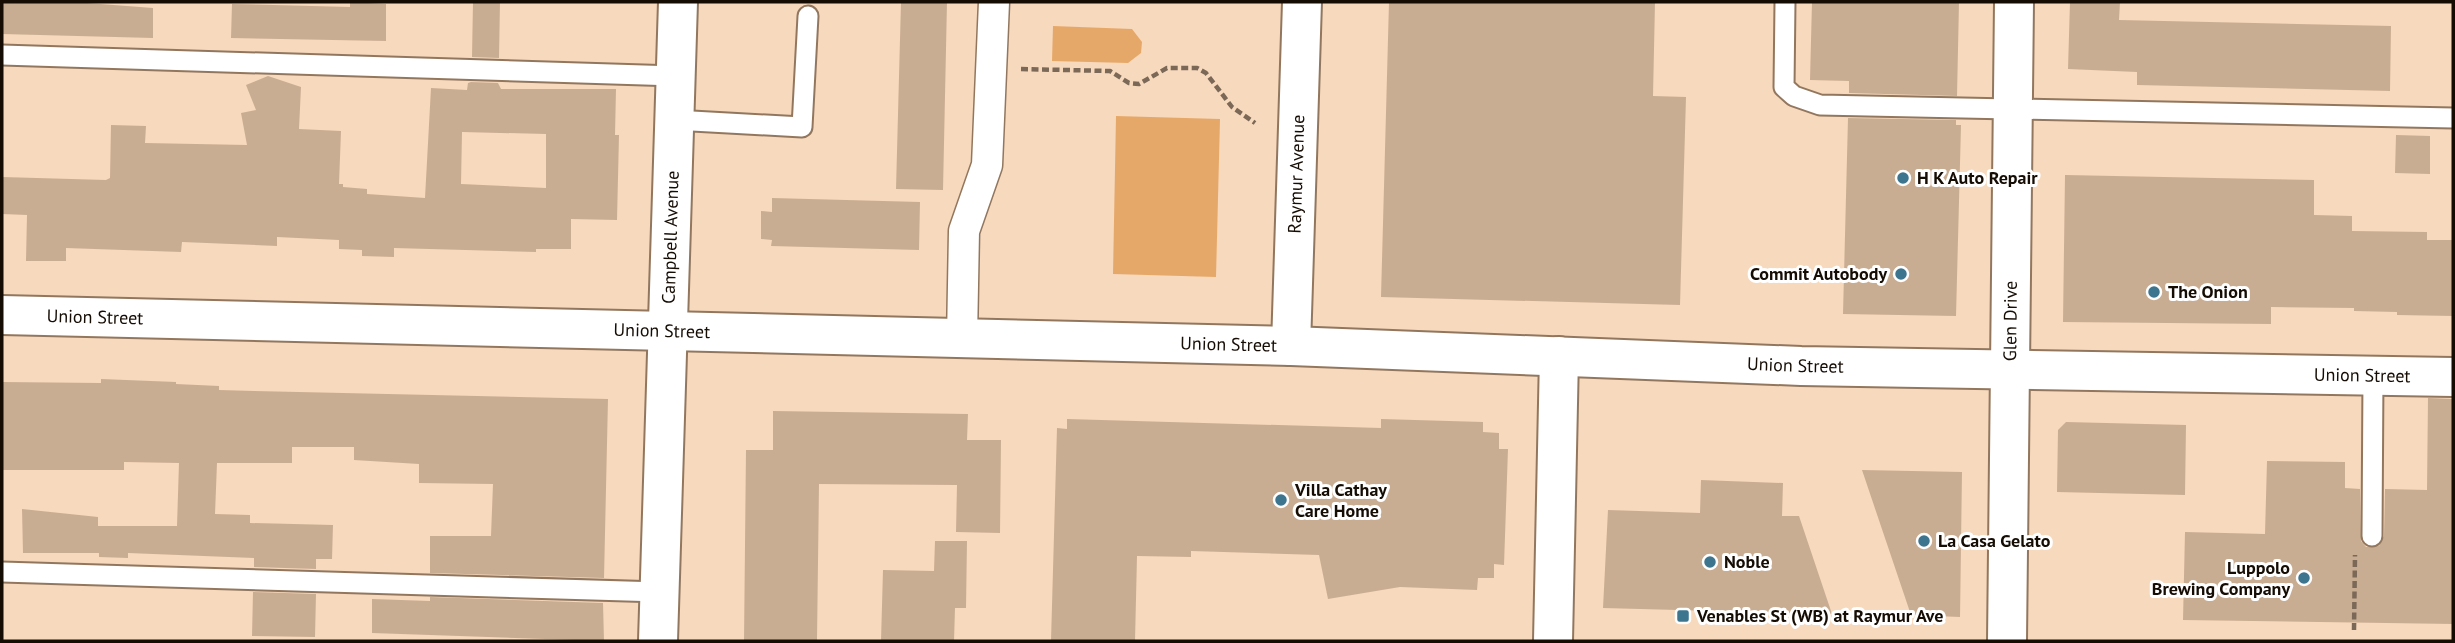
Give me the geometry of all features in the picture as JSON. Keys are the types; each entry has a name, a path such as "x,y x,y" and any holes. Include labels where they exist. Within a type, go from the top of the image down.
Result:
{"street":[{"name":"Campbell Avenue","path":"658,641 678,2"},
{"path":"962,339 964,231 987,165 994,2"},
{"name":"Raymur Avenue","path":"1291,346 1301,2"},
{"name":"Glen Drive","path":"2007,641 2014,2"},
{"name":"Union Street","path":"2,315 1291,346 2010,371 2453,377"},
{"path":"1553,641 1559,356"}],"lane":[{"path":"1785,2 1784,87 1805,101 1820,105 2453,118"},
{"path":"674,120 802,127 808,16"},
{"path":"2,55 676,76"},
{"path":"2372,536 2374,376"},
{"path":"2,572 660,592"}],"path":[{"path":"992,69 1110,71 1129,83 1139,84 1167,68 1197,68 1206,73 1232,107 1255,123"}],"shaded area":[{"path":"1053,26 1132,29 1142,42 1141,53 1128,63 1052,61"},
{"path":"1116,116 1220,119 1216,277 1113,274"}],"building":[{"path":"2,2 74,2 153,8 153,38 2,34"},
{"path":"350,2 386,4 386,41 231,38 232,4 350,7"},
{"path":"473,2 500,2 499,58 472,57"},
{"path":"901,2 947,2 943,190 896,189"},
{"path":"1389,2 1655,2 1653,96 1686,97 1680,305 1381,297"},
{"path":"1812,2 1959,2 1957,96 1849,93 1849,81 1810,80"},
{"path":"2070,2 2120,2 2119,20 2391,26 2390,91 2137,85 2137,72 2068,69"},
{"path":"268,76 301,87 299,129 341,131 339,184 343,184 343,187 367,189 367,194 425,198 431,88 467,90 468,83 471,82 498,83 501,89 616,89 615,135 619,135 617,220 571,219 571,249 536,249 536,252 394,248 394,257 362,256 362,250 339,249 339,240 277,237 277,246 182,242 181,252 66,248 66,261 26,261 27,215 2,214 2,177 106,180 110,178 111,125 146,126 145,143 247,145 241,113 256,110 246,85","holes":["462,132 546,134 546,188 461,184"]},
{"path":"1848,118 1956,120 1956,125 1961,125 1956,316 1843,314"},
{"path":"2396,135 2430,136 2430,174 2395,173"},
{"path":"2065,175 2314,180 2314,215 2352,216 2352,231 2427,232 2427,240 2453,240 2453,316 2397,315 2397,312 2354,311 2354,308 2271,307 2271,324 2063,322"},
{"path":"772,198 920,202 919,250 771,246 772,240 761,239 761,211 772,212"},
{"path":"101,379 219,386 219,390 608,399 604,578 430,573 430,536 491,536 493,484 419,483 419,464 354,460 354,447 292,447 292,463 217,463 215,514 250,515 250,523 333,525 332,559 316,559 316,569 254,567 254,558 128,553 128,558 99,557 99,553 23,553 22,509 98,517 98,526 177,526 179,463 124,462 124,470 2,470 2,382 101,383"},
{"path":"2428,398 2453,399 2453,624 2183,620 2185,532 2265,534 2267,461 2345,462 2345,488 2360,489 2361,541 2366,547 2379,546 2384,536 2385,489 2427,490"},
{"path":"773,411 968,414 967,440 1001,440 1000,533 956,532 957,485 819,484 817,641 744,641 746,450 773,450"},
{"name":"Villa Cathay Care Home","path":"1067,419 1381,428 1381,419 1483,422 1483,432 1499,433 1499,449 1508,449 1504,565 1494,564 1494,578 1478,578 1477,590 1400,587 1328,599 1319,555 1191,551 1191,557 1137,556 1135,641 1051,641 1057,428 1067,429"},
{"path":"2066,422 2186,425 2185,495 2057,492 2058,430"},
{"name":"La Casa Gelato","path":"1862,470 1962,472 1960,617 1911,615"},
{"name":"Noble","path":"1701,480 1783,483 1782,516 1799,516 1832,614 1603,608 1608,510 1700,513"},
{"path":"935,541 967,541 966,608 955,608 954,641 881,641 883,570 934,571"},
{"path":"253,592 316,594 315,637 252,636"},
{"path":"430,597 603,603 604,641 372,633 372,599 430,601"}],"place":[{"name":"H K Auto Repair","path":"1903,178"},
{"name":"Commit Autobody","path":"1901,274"},
{"name":"The Onion","path":"2154,292"},
{"name":"Villa Cathay Care Home","path":"1281,500"},
{"name":"La Casa Gelato","path":"1924,541"},
{"name":"Noble","path":"1710,562"},
{"name":"Luppolo Brewing Company","path":"2304,578"},
{"name":"Venables St (WB) at Raymur Ave","path":"1683,616"}]}
